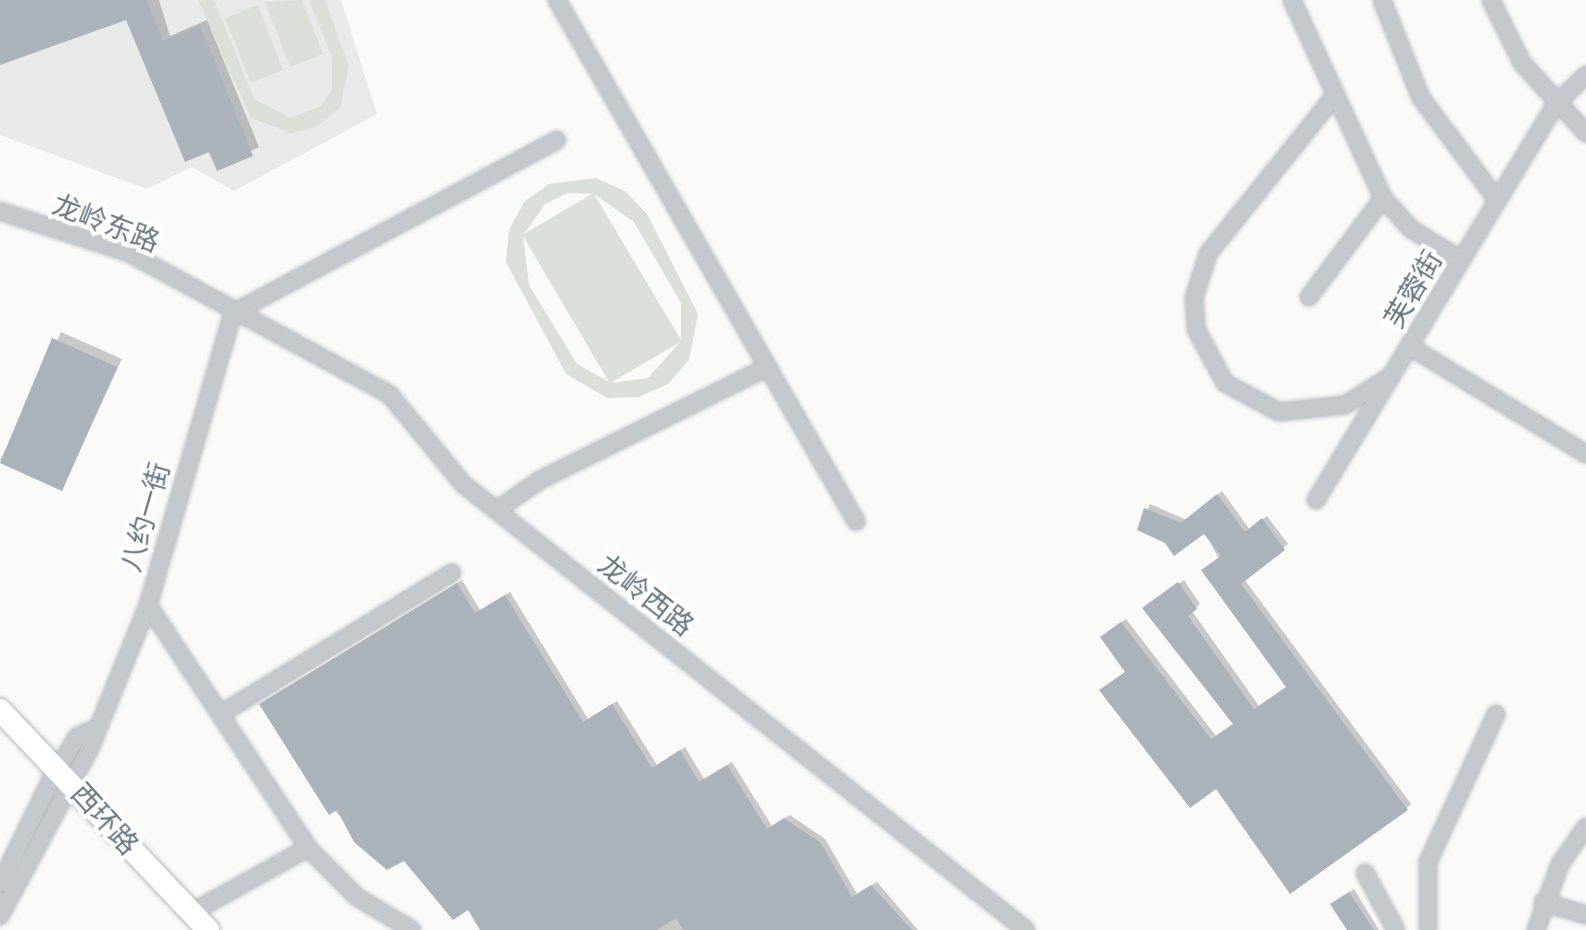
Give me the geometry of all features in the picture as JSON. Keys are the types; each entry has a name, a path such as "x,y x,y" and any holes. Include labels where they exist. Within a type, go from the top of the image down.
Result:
{"main road":[{"name":"西环路","path":"0,710 191,921 208,930"},
{"name":"西环路","path":"0,728 63,780"}],"street":[{"path":"557,0 856,521"},
{"path":"1292,0 1332,99 1383,198 1411,229 1461,260"},
{"path":"1382,0 1421,98 1497,200"},
{"path":"1491,0 1522,63 1555,105 1586,133"},
{"name":"芙蓉街","path":"1316,500 1555,105 1586,75"},
{"path":"1332,99 1208,254 1194,298 1196,329 1225,383 1279,412 1345,405 1391,376"},
{"path":"233,313 557,140"},
{"path":"1309,297 1383,198"},
{"name":"龙岭东路","path":"0,211 129,253 233,313"},
{"name":"龙岭西路","path":"233,313 390,395 463,484 1026,930"},
{"name":"八约一街","path":"63,780 77,737 92,730 148,605 233,313"},
{"path":"1409,346 1586,454"},
{"path":"497,510 540,480 768,367"},
{"path":"224,712 452,573"},
{"path":"148,605 224,712 308,848 357,897 412,930"},
{"path":"1428,930 1428,862 1496,714"},
{"path":"0,884 63,780"},
{"path":"0,916 63,780"},
{"path":"1536,930 1543,902 1586,827"},
{"path":"191,921 308,848"},
{"path":"1365,873 1396,930"},
{"path":"1543,902 1586,915"}],"shaded area":[{"path":"0,0 341,0 377,114 234,191 192,167 147,189 0,135"},
{"path":"198,0 214,0 254,99 291,118 320,107 332,89 332,57 309,0 325,0 349,66 340,107 318,126 291,133 251,118"},
{"path":"302,0 323,54 290,67 265,2"},
{"path":"258,5 283,70 251,83 225,18"},
{"path":"596,178 625,191 647,214 698,314 689,360 668,384 639,397 607,398 566,374 506,262 509,230 524,202 549,184","holes":["568,193 592,194 524,234 545,204","594,194 634,222 681,303 681,340","523,236 609,382 577,364 529,285","680,342 648,378 612,382"]}],"building":[{"path":"0,0 146,0 163,41 200,26 253,156 217,171 209,152 185,162 126,20 0,65"},
{"path":"52,338 117,367 62,491 0,463"},
{"path":"1217,494 1245,532 1262,518 1285,550 1241,584 1408,810 1290,894 1216,789 1190,808 1099,690 1125,672 1100,637 1121,622 1211,739 1233,724 1142,608 1178,582 1197,609 1188,616 1254,709 1286,687 1201,570 1221,556 1204,534 1174,556 1165,543 1137,530 1144,508 1181,523"},
{"path":"457,583 475,613 505,595 583,722 612,704 652,768 680,750 699,782 727,765 767,829 784,818 821,843 852,897 871,885 912,930 683,930 676,918 657,930 480,930 468,910 453,920 404,861 387,870 354,842 337,810 329,815 259,704"},
{"path":"1349,892 1374,930 1347,930 1330,904"}]}
